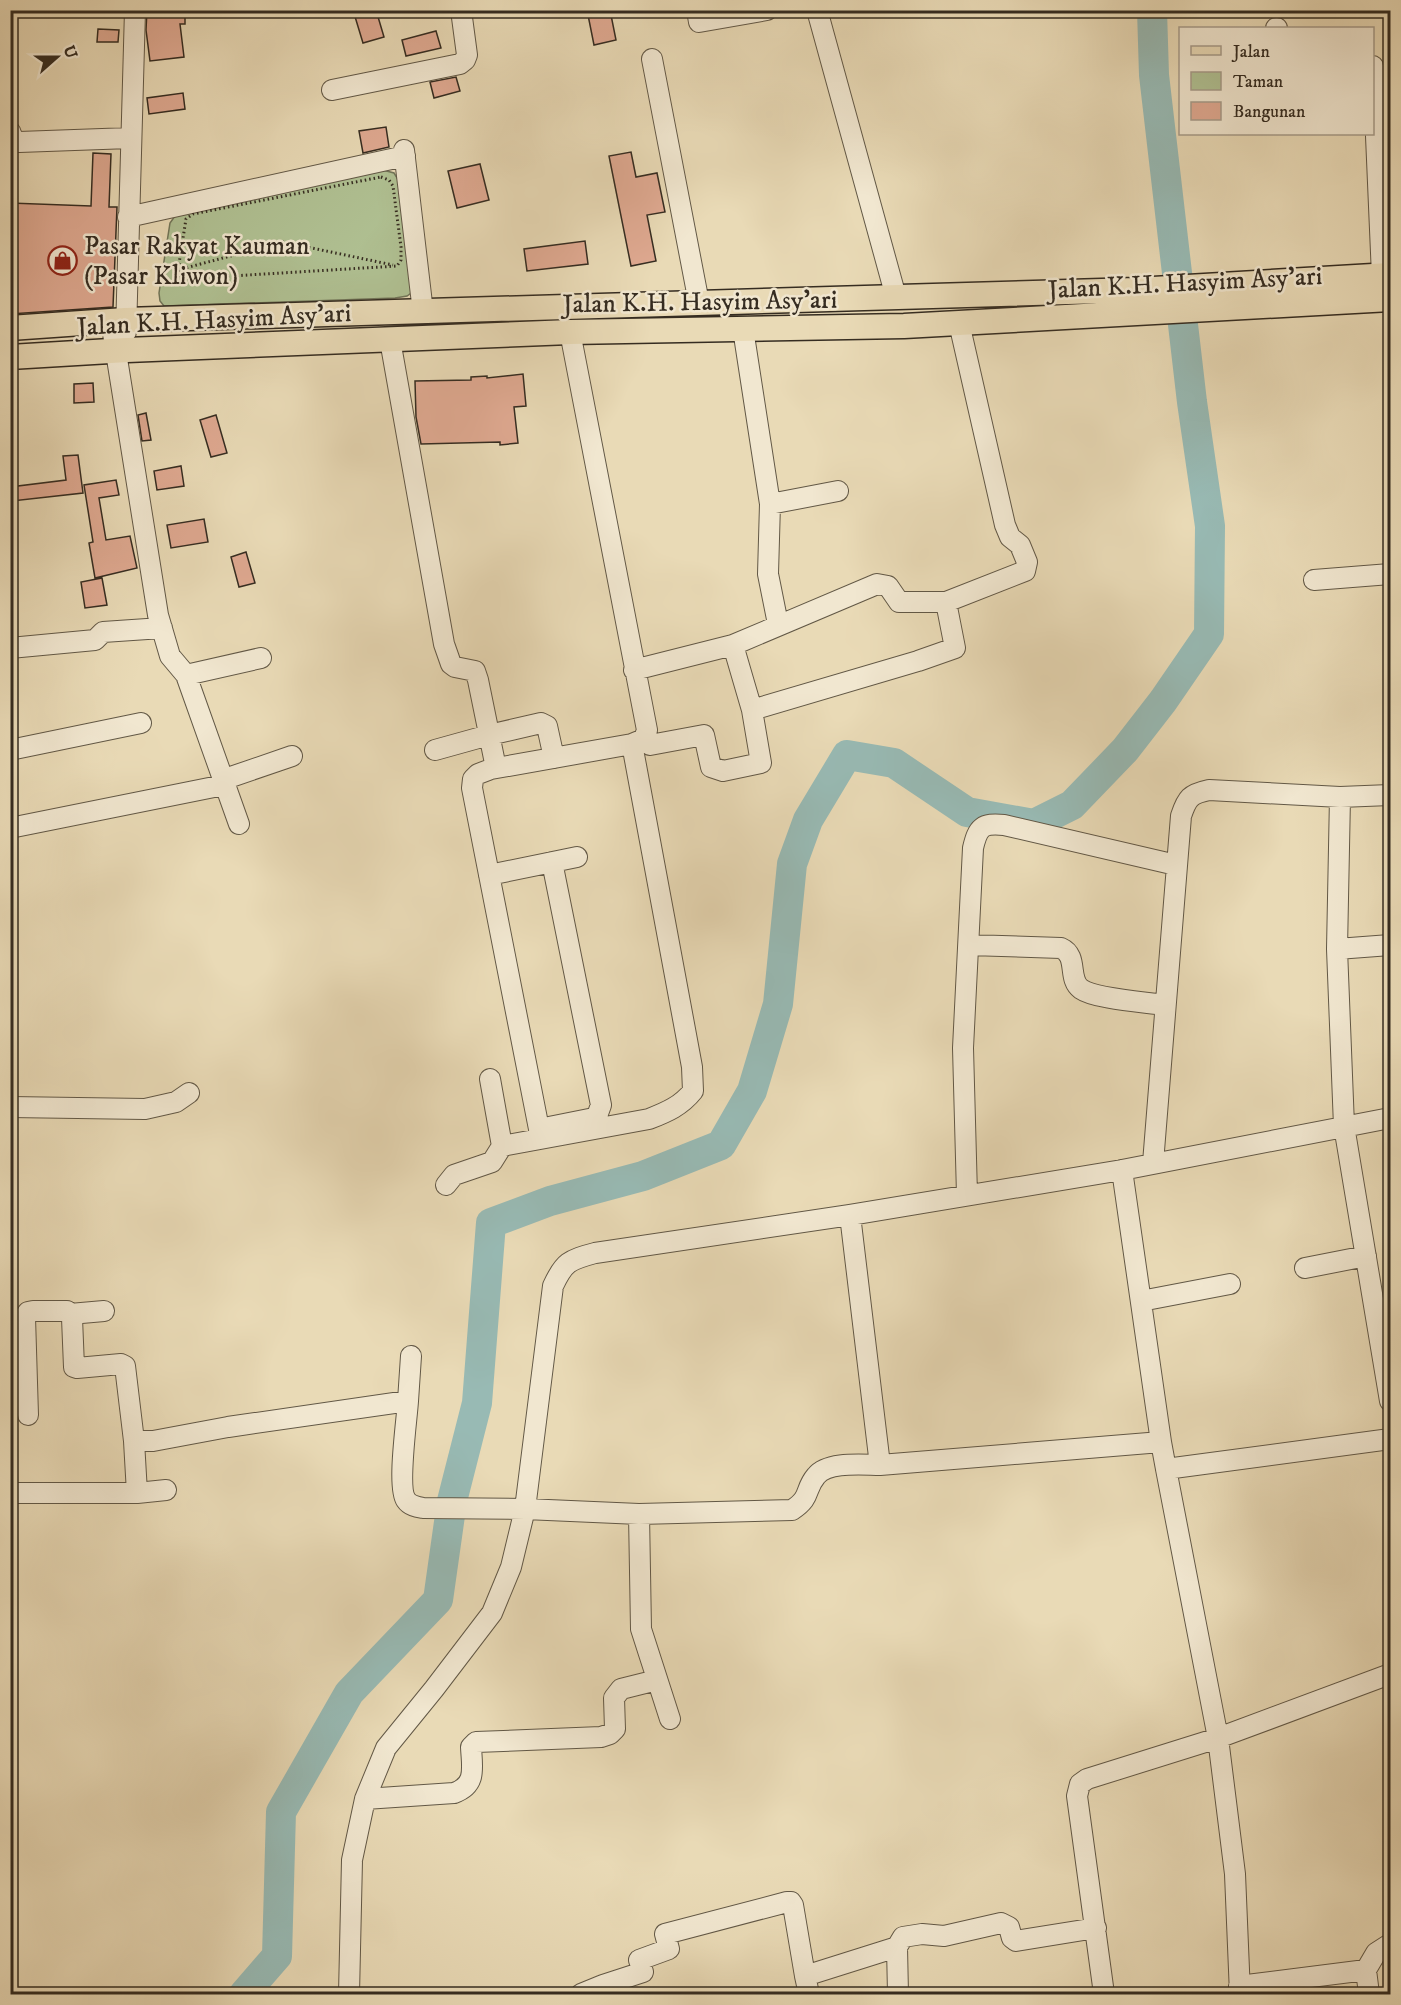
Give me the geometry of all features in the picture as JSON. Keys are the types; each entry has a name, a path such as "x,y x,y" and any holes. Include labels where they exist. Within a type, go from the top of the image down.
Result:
{"main road":[{"name":"Jalan K.H. Hasyim Asy'ari","path":"10,357 570,332 959,323 1136,302 1207,297 1386,275"},
{"path":"1386,275 1386,299"},
{"name":"Jalan K.H. Hasyim Asy'ari","path":"10,328 118,321 896,297 1136,302"},
{"name":"Jalan K.H. Hasyim Asy'ari","path":"1207,297 1386,299"}],"street":[{"path":"135,10 128,217 118,321 121,351 148,561 158,615 170,656 186,675 239,825"},
{"path":"332,90 460,64 467,55 461,10"},
{"path":"697,10 699,22 766,10"},
{"path":"817,10 896,297"},
{"path":"652,59 699,303"},
{"path":"1374,114 1386,275"},
{"path":"10,131 14,139 19,142 130,138"},
{"path":"128,217 404,153 423,312"},
{"path":"634,670 733,645 877,584 888,586 899,602 946,602 1025,571 1027,562 1020,545 1010,537 1005,525 959,323"},
{"path":"743,329 770,504 768,574 778,624"},
{"path":"540,1134 650,1119 684,1102 693,1091 692,1067 638,741 647,730 570,332"},
{"path":"390,340 444,644 451,664 474,671 478,680 496,768"},
{"path":"770,504 837,491"},
{"path":"1314,580 1390,574"},
{"path":"752,710 918,662 955,648 946,602"},
{"path":"10,648 95,640 103,632 162,628"},
{"path":"540,1134 472,788 473,779 478,774 496,768 638,741 650,745 704,735 711,766 723,771 761,763 752,710 733,645"},
{"path":"186,675 261,658"},
{"path":"10,750 141,723"},
{"path":"435,750 489,735 545,724 554,758"},
{"path":"10,828 223,782 292,756"},
{"path":"1153,1163 1176,865 1181,816 1186,801 1196,793 1209,790 1340,797 1390,795"},
{"path":"1340,797 1337,949 1344,1126 1390,1401"},
{"path":"967,1195 963,1048 973,848 976,833 983,826 990,824 1004,825 1176,865"},
{"path":"489,875 578,857"},
{"path":"446,1185 454,1176 492,1162 502,1146 594,1118 601,1105 552,862"},
{"path":"969,945 1061,948 1071,957 1075,983 1080,989 1095,995 1164,1005"},
{"path":"1337,949 1390,945"},
{"path":"490,1080 502,1146"},
{"path":"10,1107 145,1109 176,1102 189,1093"},
{"path":"349,1995 352,1860 365,1799 386,1748 492,1613 511,1567 525,1509 553,1286 561,1268 576,1258 595,1253 850,1215 1122,1170 1390,1118"},
{"path":"1122,1170 1161,1442 1218,1738 1235,1874 1240,1990 1366,1970"},
{"path":"850,1215 880,1465"},
{"path":"1305,1268 1366,1256"},
{"path":"1141,1301 1230,1284"},
{"path":"28,1415 18,1366 25,1317 28,1312 67,1311 70,1314 104,1311"},
{"path":"70,1314 74,1367 121,1364 125,1366 134,1441 137,1493"},
{"path":"411,1356 402,1483 406,1500 414,1507 639,1514 792,1510 803,1503 815,1476 824,1470 839,1466 880,1465 1161,1442"},
{"path":"134,1441 153,1441 228,1427 408,1401"},
{"path":"1166,1469 1390,1439"},
{"path":"10,1493 137,1493 166,1490"},
{"path":"639,1514 641,1629 670,1719"},
{"path":"1104,1995 1077,1796 1080,1784 1087,1779 1218,1738 1390,1674"},
{"path":"365,1799 454,1793 465,1789 471,1782 471,1747 476,1742 601,1737 610,1734 615,1729 614,1698 621,1689 657,1680"},
{"path":"581,1995 605,1990 643,1972 639,1960 669,1949 665,1934 789,1902 793,1905 807,1985 897,1947 903,1938 912,1935 945,1935 1001,1923 1009,1927 1012,1938 1016,1941 1096,1928"},
{"path":"1370,1995 1366,1970 1376,1953 1390,1944"},
{"path":"897,1947 898,1995"}],"path":[{"path":"381,177 389,180 393,186 401,254 401,260 397,266 182,279 178,270 186,219 193,214 381,177"},
{"path":"178,270 283,242 397,266"}],"green space":[{"path":"379,169 394,173 399,181 414,291 407,296 164,306 160,301 159,293 170,223 175,216"}],"building":[{"path":"147,10 185,10 185,24 180,24 184,57 150,61 146,30"},
{"path":"353,10 376,10 384,37 363,43"},
{"path":"587,10 610,10 616,40 594,45"},
{"path":"98,29 119,30 118,42 97,42"},
{"path":"436,31 441,48 406,56 402,40"},
{"path":"456,77 460,91 434,98 430,82"},
{"path":"183,93 185,109 149,114 147,98"},
{"path":"386,127 389,147 363,153 359,131"},
{"path":"631,152 636,177 657,173 665,212 647,215 656,261 631,266 609,156"},
{"name":"Pasar Rakyat Kauman (Pasar Kliwon)","path":"93,153 111,154 109,207 117,207 113,307 10,314 10,203 91,206"},
{"path":"480,164 489,200 457,208 448,171"},
{"path":"585,241 588,264 527,271 524,249"},
{"path":"523,374 526,406 514,407 518,443 500,445 500,442 421,444 416,417 415,381 471,380 471,377 487,376 487,378"},
{"path":"93,383 94,402 74,403 74,384"},
{"path":"146,413 151,440 142,441 138,415"},
{"path":"216,415 227,453 211,457 200,420"},
{"path":"78,455 83,493 12,501 10,487 66,480 63,456"},
{"path":"181,466 184,486 157,490 154,471"},
{"path":"116,480 119,495 99,498 106,540 130,536 137,568 95,578 89,543 93,542 84,485"},
{"path":"204,519 208,542 171,548 167,525"},
{"path":"246,552 255,583 239,587 231,557"},
{"path":"102,578 107,605 85,608 81,582"}],"waterway":[{"path":"244,1994 277,1956 281,1812 349,1693 438,1600 452,1501 477,1403 491,1223 550,1201 643,1176 721,1145 752,1091 778,1004 792,864 808,820 847,755 894,763 967,812 1034,824 1072,805 1125,750 1163,701 1209,634 1210,526 1192,402 1154,75 1152,10"}],"place":[{"name":"Pasar Rakyat Kauman (Pasar Kliwon)","path":"63,260"}]}
